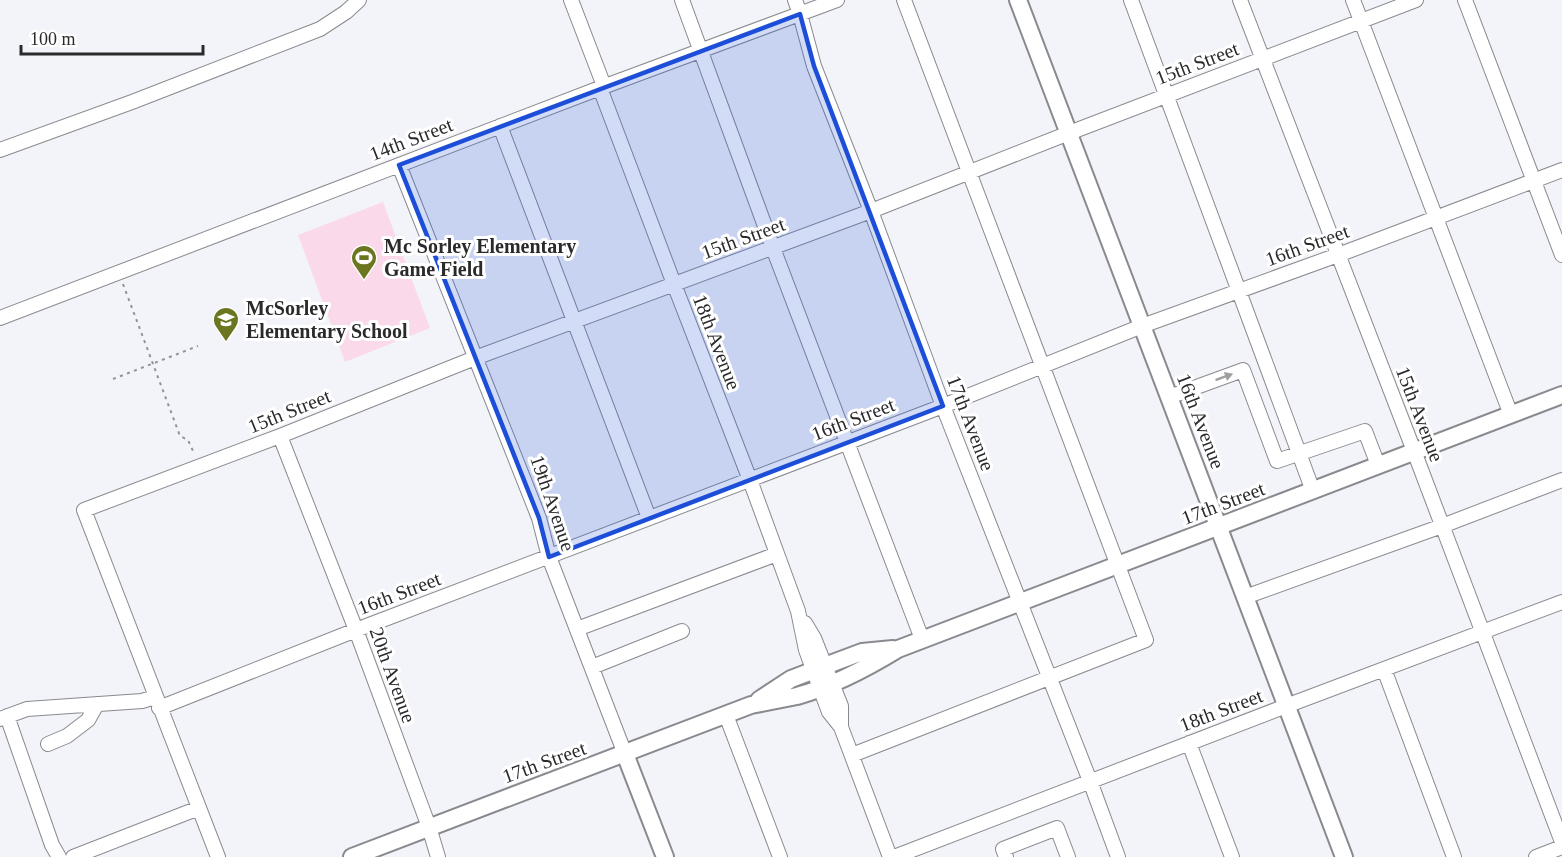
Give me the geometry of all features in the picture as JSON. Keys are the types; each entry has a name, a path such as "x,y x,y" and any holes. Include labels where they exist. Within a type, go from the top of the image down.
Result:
{"main road":[{"name":"16th Avenue","path":"1018,0 1344,857"},
{"name":"17th Street","path":"352,857 751,705 798,695 826,685 865,669 898,649 922,639 1562,395"},
{"name":"17th Street","path":"751,705 791,679 862,652 898,649"},
{"name":"19th Avenue","path":"625,754 665,857"}],"street":[{"path":"0,150 320,29 346,12 359,0"},
{"name":"18th Avenue","path":"571,0 674,284 798,611 814,638 826,685 829,712 841,727 892,857"},
{"path":"682,0 773,248 922,639"},
{"name":"17th Avenue","path":"795,0 814,66 1118,857"},
{"name":"14th Street","path":"0,318 602,87 837,0"},
{"path":"852,754 1146,640 904,0"},
{"path":"1131,0 1313,490"},
{"name":"15th Avenue","path":"1240,0 1414,451 1562,844"},
{"path":"1353,0 1511,415"},
{"name":"15th Street","path":"157,702 84,510 575,320 871,212 1069,133 1416,0"},
{"path":"1465,0 1562,255"},
{"path":"500,126 649,518"},
{"name":"19th Avenue","path":"399,165 538,518 549,557 625,754"},
{"name":"16th Street","path":"3,718 27,709 142,701 157,702 549,557 944,406 1142,326 1562,170"},
{"path":"1169,398 1243,370 1277,461 1365,431 1378,465"},
{"name":"20th Avenue","path":"280,436 356,630 438,857"},
{"path":"1245,597 1562,480"},
{"path":"577,629 777,554"},
{"name":"18th Street","path":"892,857 1562,602"},
{"path":"592,667 682,631"},
{"path":"1384,669 1454,857"},
{"path":"157,702 218,857"},
{"path":"48,744 68,735 88,720 97,704"},
{"path":"726,715 780,857"},
{"path":"3,718 52,845 59,857"},
{"path":"1189,743 1232,857"},
{"path":"73,857 200,808"},
{"path":"1006,857 1003,849 1057,828 1068,857"},
{"path":"1536,857 1562,844"}],"path":[{"path":"122,282 180,436 188,440 193,451"},
{"path":"113,379 198,346"}],"highlighted area":[{"path":"800,14 814,66 943,406 549,557 539,518 399,165"}],"shaded area":[{"name":"Mc Sorley Elementary Game Field","path":"383,202 430,328 345,362 298,235"}],"place":[{"name":"Mc Sorley Elementary Game Field","path":"364,281"},
{"name":"McSorley Elementary School","path":"226,343"}]}
